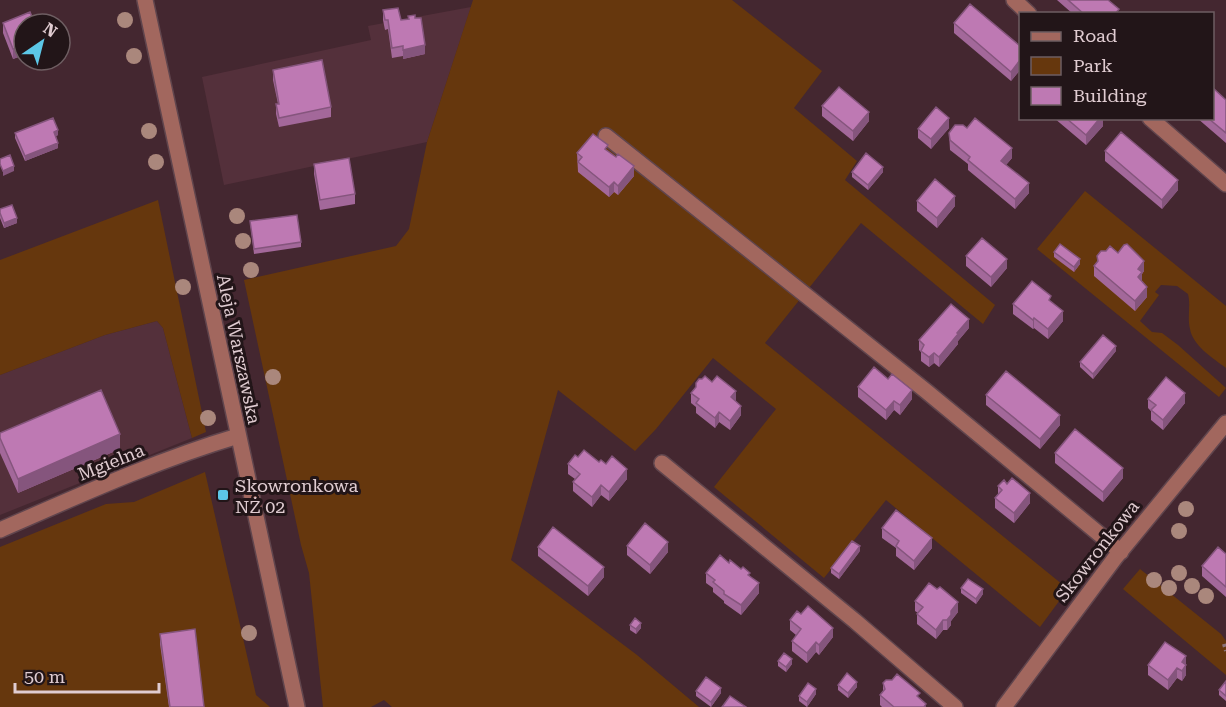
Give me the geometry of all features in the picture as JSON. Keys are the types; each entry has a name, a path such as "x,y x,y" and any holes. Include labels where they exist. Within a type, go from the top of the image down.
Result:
{"street":[{"name":"Aleja Warszawska","path":"145,0 297,707"},
{"path":"1014,0 1027,12"},
{"path":"1152,120 1226,184"},
{"path":"606,136 927,391 1121,552"},
{"name":"Skowronkowa","path":"1004,707 1121,552 1226,423"},
{"name":"Mgielna","path":"0,530 191,451 238,436"},
{"path":"662,463 855,621 955,707"}],"path":[{"path":"1224,644 1226,651"}],"shaded area":[{"path":"471,7 427,142 224,185 202,77 371,40 368,26"},
{"path":"157,321 163,328 192,438 0,515 0,375 105,335"}],"green space":[{"path":"473,0 732,0 822,71 794,108 857,161 845,180 995,305 983,324 861,223 765,343 1068,589 1040,627 886,500 824,578 714,487 776,409 713,358 656,429 635,451 558,390 511,560 637,655 699,707 392,707 384,700 371,707 323,707 309,573 244,280 396,246 409,229 427,142"},
{"path":"1085,191 1226,306 1226,368 1195,341 1189,325 1188,294 1177,286 1161,285 1155,292 1159,295 1140,321 1152,332 1162,333 1178,345 1226,388 1219,397 1037,249"},
{"path":"158,200 206,432 192,438 163,328 157,321 105,335 0,375 0,260"},
{"path":"205,472 256,695 270,707 0,707 0,547 106,504 134,502"},
{"path":"1140,569 1221,634 1226,641 1226,675 1123,589"}],"building":[{"path":"1068,0 1108,0 1119,9 1117,12 1082,12"},
{"path":"970,4 1019,45 1019,61 1011,72 954,23"},
{"path":"398,8 401,20 415,15 415,18 421,18 425,45 403,50 403,46 392,48 388,20 385,20 383,10"},
{"path":"12,19 12,46 3,23"},
{"path":"322,60 331,107 279,118 273,70"},
{"path":"839,87 869,112 853,131 822,106"},
{"path":"1214,89 1226,100 1226,133 1210,120 1214,120"},
{"path":"936,107 949,118 931,139 918,129"},
{"path":"53,118 58,130 54,132 58,143 25,156 15,133"},
{"path":"975,118 1012,148 1001,161 1029,183 1015,199 968,160 970,157 950,140 949,133 955,125 963,125 967,128"},
{"path":"1068,120 1098,120 1086,135"},
{"path":"1121,132 1178,180 1162,200 1105,151"},
{"path":"593,134 608,145 605,149 616,157 618,154 634,166 618,186 614,182 609,187 578,162 582,157 577,153"},
{"path":"866,153 883,167 868,185 852,172"},
{"path":"10,155 14,166 3,171 0,159"},
{"path":"349,158 355,194 320,200 314,164"},
{"path":"935,179 955,196 937,218 917,201"},
{"path":"12,205 17,218 4,223 0,209"},
{"path":"297,215 301,242 254,249 250,221"},
{"path":"982,238 1007,259 991,277 966,256"},
{"path":"1060,244 1080,259 1074,267 1054,252"},
{"path":"1127,244 1144,261 1138,269 1142,272 1138,277 1147,287 1135,301 1094,266 1101,251 1106,251 1110,246 1118,253"},
{"path":"1032,281 1051,296 1049,300 1063,311 1048,329 1013,304"},
{"path":"951,304 969,319 939,357 934,353 929,357 921,351 924,345 919,340"},
{"path":"1103,335 1116,346 1093,374 1080,362"},
{"path":"874,367 888,379 892,374 912,390 900,405 894,401 886,410 858,387"},
{"path":"1006,371 1060,415 1040,439 986,395"},
{"path":"705,376 712,382 717,376 736,391 731,397 741,406 730,421 719,412 715,418 696,403 699,399 691,393 699,379"},
{"path":"1166,377 1185,393 1163,420 1151,410 1156,405 1148,399"},
{"path":"101,390 120,434 18,479 0,438 0,433"},
{"path":"1075,429 1123,468 1103,492 1055,453"},
{"path":"584,450 599,462 601,460 606,464 612,456 627,469 609,492 601,485 592,497 573,482 580,474 568,464 575,455 578,457"},
{"path":"1012,478 1030,493 1014,513 995,498 1002,490 998,486 1004,480 1007,484"},
{"path":"896,510 932,538 914,561 896,546 899,541 882,528"},
{"path":"645,523 668,542 650,565 627,546"},
{"path":"553,527 604,567 588,586 538,547"},
{"path":"852,541 860,546 839,574 831,568"},
{"path":"1218,547 1226,554 1226,587 1202,566"},
{"path":"720,555 729,563 730,560 741,569 743,567 750,573 748,575 759,583 741,605 724,594 724,591 713,582 715,580 706,573"},
{"path":"968,579 983,589 976,599 961,588"},
{"path":"929,583 937,589 940,587 958,602 951,611 951,615 947,620 943,620 936,630 917,614 923,607 915,601"},
{"path":"808,606 833,628 819,645 816,642 807,653 792,641 801,629 790,620 797,611 801,614"},
{"path":"635,618 641,623 636,629 630,625"},
{"path":"195,629 204,707 170,707 160,634"},
{"path":"1165,642 1186,656 1182,662 1186,665 1182,671 1177,668 1168,680 1148,665"},
{"path":"784,653 792,659 786,667 778,661"},
{"path":"847,673 857,682 848,693 838,685"},
{"path":"897,674 920,693 917,696 926,704 924,707 894,707 880,695 885,689 883,683 886,680 892,680"},
{"path":"706,677 721,688 711,702 696,691"},
{"path":"1226,681 1226,696 1219,690"},
{"path":"808,683 816,689 807,702 799,696"},
{"path":"730,696 746,707 722,707"}],"place":[{"name":"Skowronkowa NŻ 02","path":"223,495"}]}
